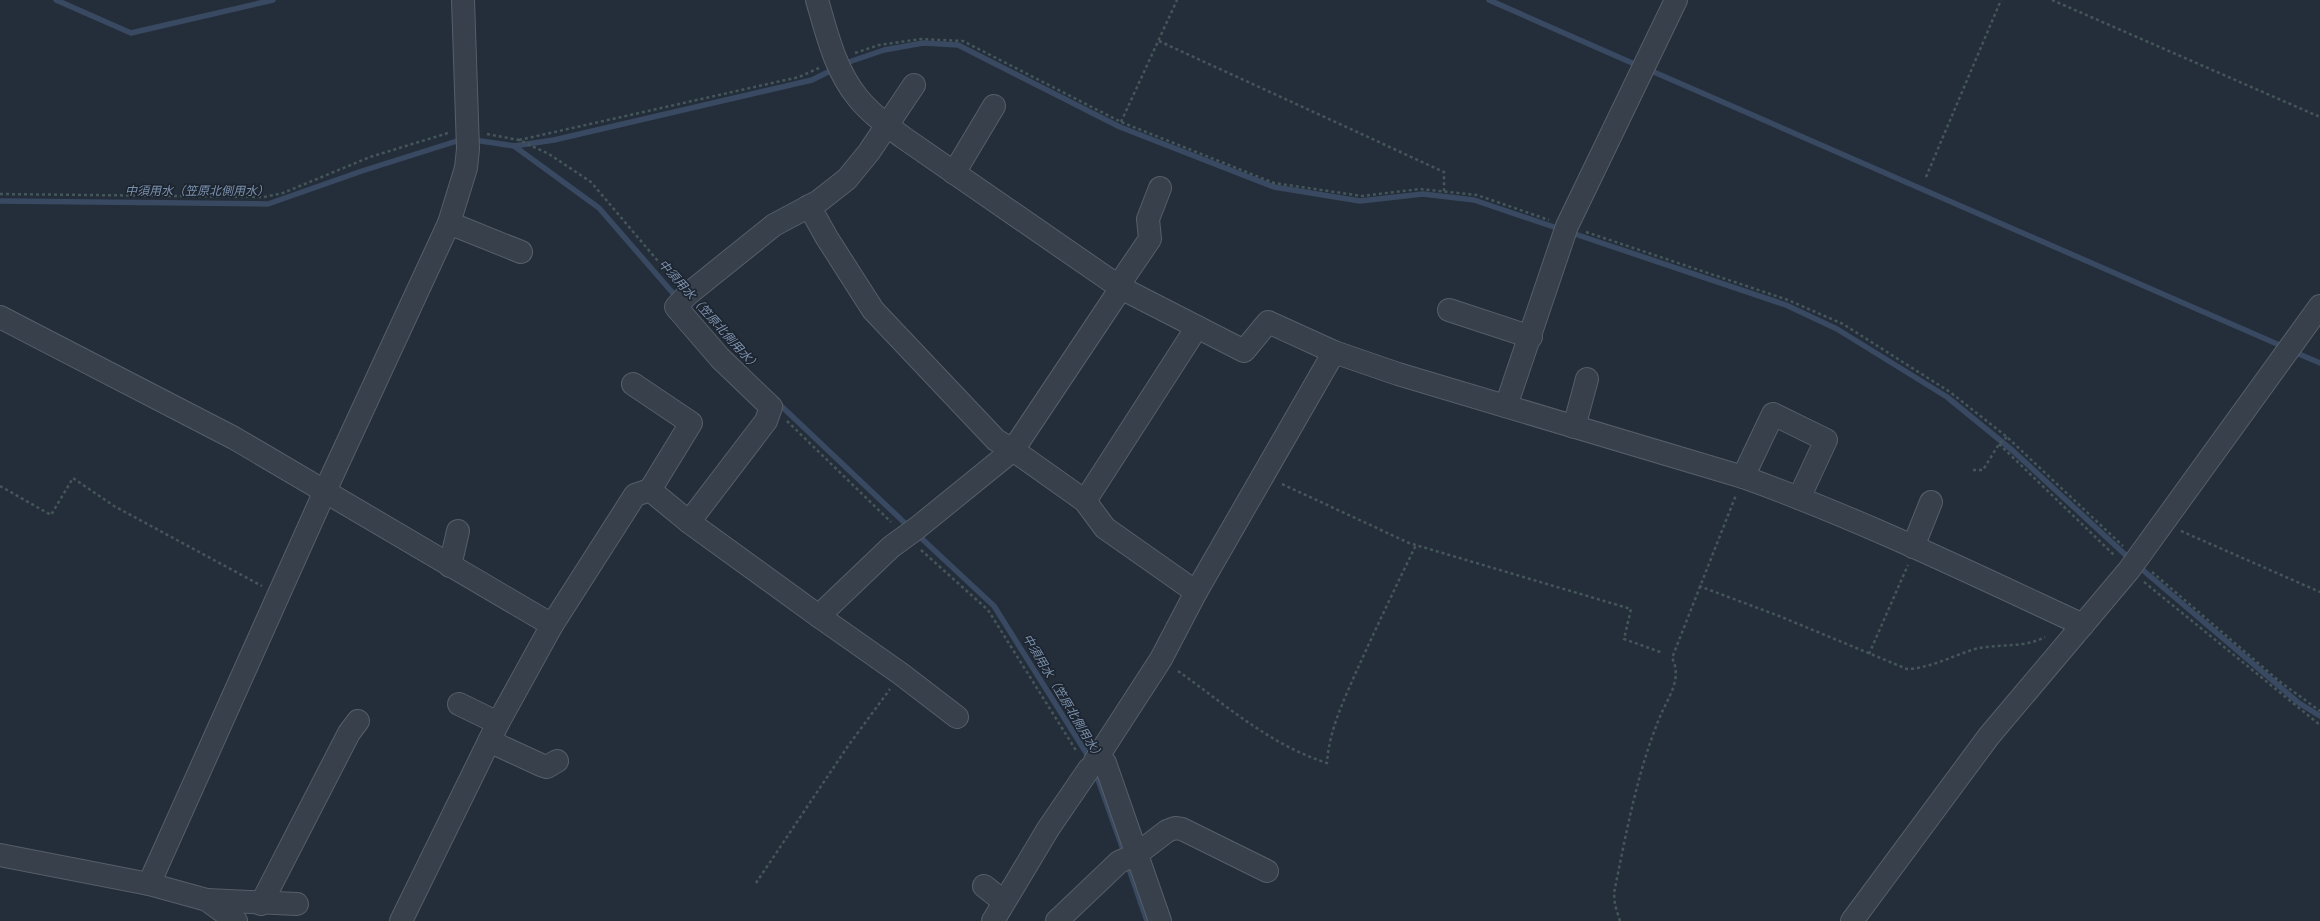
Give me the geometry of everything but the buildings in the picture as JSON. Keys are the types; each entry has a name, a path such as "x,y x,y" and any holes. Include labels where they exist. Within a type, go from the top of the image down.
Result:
{"street":[{"path":"148,884 325,490 449,223 466,168 468,149 464,0"},
{"path":"817,0 836,61 843,76 857,98 888,126 1120,287 1244,351 1268,322 1334,352 1398,374 1743,477 1799,498 1914,547 2083,625"},
{"path":"1506,406 1531,337 1567,226 1676,0"},
{"path":"689,522 766,421 771,407 720,358 676,307 687,295 774,225 809,206 847,179 888,126 914,85"},
{"path":"954,173 994,106"},
{"path":"820,617 826,609 891,547 917,528 1013,450 1150,240 1148,219 1160,188"},
{"path":"809,206 826,238 873,310 996,440 1013,450 1085,502 1105,528 1196,592"},
{"path":"449,223 521,252"},
{"path":"1852,921 1989,736 2133,565 2320,306"},
{"path":"1448,310 1531,337"},
{"path":"0,317 234,438 325,490 450,566 552,625"},
{"path":"1085,502 1197,327"},
{"path":"993,921 1003,902 1091,761 1161,659 1196,592 1334,352"},
{"path":"1574,426 1587,379"},
{"path":"401,921 494,732 552,625 635,495 650,490 691,423 633,384"},
{"path":"1743,477 1773,414 1826,440 1799,498"},
{"path":"650,490 689,522 901,674 957,717"},
{"path":"1914,547 1930,502"},
{"path":"450,566 458,531"},
{"path":"459,704 494,732 541,765 547,767 557,761"},
{"path":"261,904 346,740 358,720"},
{"path":"1091,761 1105,763 1160,921"},
{"path":"1057,921 1119,862 1136,854 1167,831 1175,828 1182,829 1267,871"},
{"path":"0,855 148,884 207,900 261,904 298,904"},
{"path":"984,886 1003,902"},
{"path":"207,900 236,921"}],"path":[{"path":"1121,122 1159,41 1176,0"},
{"path":"1926,177 2001,0"},
{"path":"2052,0 2320,117"},
{"path":"519,140 799,77 879,45 921,39 963,42 1121,122 1274,182 1362,196 1420,189 1477,195 1788,300 1843,324 1950,392 2007,437 2133,565 2279,681 2320,711"},
{"path":"1159,41 1444,172 1444,191"},
{"path":"0,194 264,197 283,194 370,157 451,133"},
{"path":"480,133 519,140 549,154 591,182 687,295"},
{"path":"771,407 893,523"},
{"path":"1973,470 1984,470 1999,444 2007,437"},
{"path":"1999,444 2133,565 2320,725"},
{"path":"1264,475 1376,529 1416,545 1631,609 1624,639 1663,653"},
{"path":"1620,921 1615,905 1614,893 1631,810 1659,720 1675,681 1676,671 1672,658 1743,477"},
{"path":"0,486 51,515 73,478 114,506 278,594"},
{"path":"2164,523 2320,592"},
{"path":"1161,659 1232,709 1249,724 1278,742 1327,763 1328,747 1341,706 1373,633 1416,545"},
{"path":"1869,654 1914,547"},
{"path":"919,548 988,610 1091,761"},
{"path":"1699,586 1779,616 1901,667 1919,669 1975,649 2020,646 2050,635"},
{"path":"756,883 848,746 901,674"}],"waterway":[{"path":"56,0 131,33 273,0"},
{"path":"1489,0 1639,66"},
{"path":"843,64 884,50 923,43 958,45 1120,127 1274,187 1360,201 1423,194 1474,200 1560,229"},
{"path":"514,146 554,140 812,80 836,68"},
{"path":"1647,69 2284,347"},
{"name":"中須用水（笠原北側用水）","path":"0,201 268,204 362,171 457,141"},
{"name":"中須用水（笠原北側用水）","path":"481,141 514,146 599,208 678,299"},
{"path":"1569,232 1786,305 1837,329 1947,397 2012,450 2131,560"},
{"path":"2292,351 2320,363"},
{"name":"中須用水（笠原北側用水）","path":"777,402 909,527"},
{"name":"中須用水（笠原北側用水）","path":"920,537 994,606 1090,759"},
{"path":"2138,566 2299,703 2320,716"},
{"name":"中須用水（笠原北側用水）","path":"1095,771 1125,855"},
{"name":"中須用水（笠原北側用水）","path":"1127,863 1147,921"}]}
